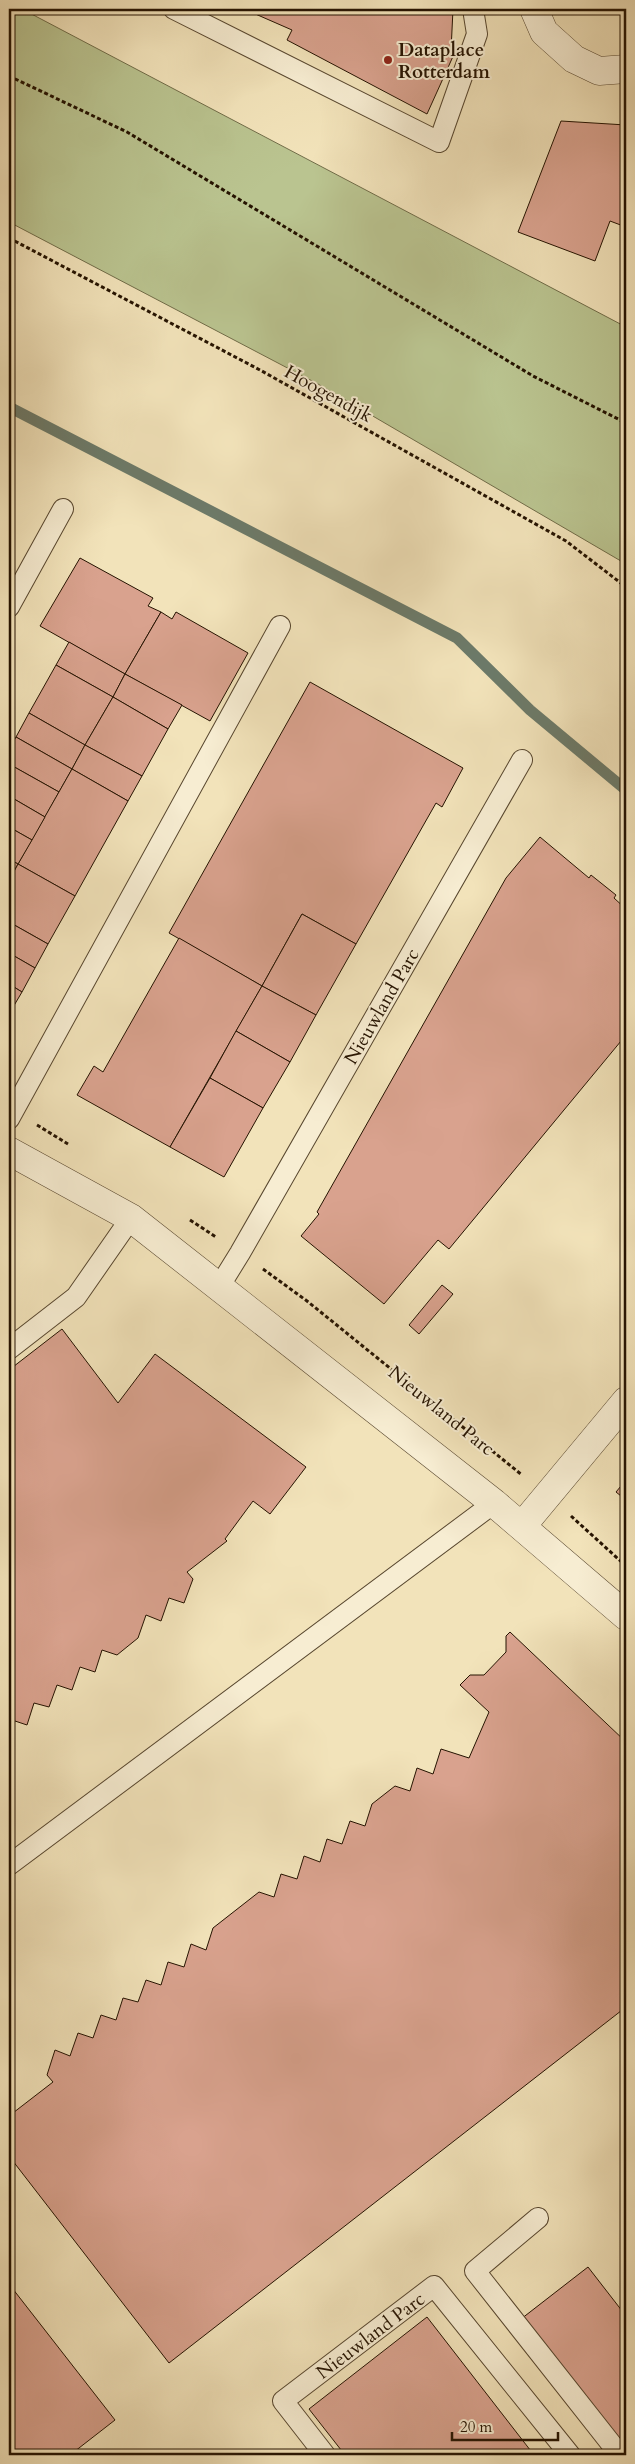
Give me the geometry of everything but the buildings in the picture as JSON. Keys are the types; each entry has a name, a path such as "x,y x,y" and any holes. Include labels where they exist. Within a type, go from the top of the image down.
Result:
{"street":[{"path":"534,9 544,32 574,58 599,71 626,69"},
{"path":"9,1151 131,1218 494,1503 626,1616"},
{"path":"522,1526 626,1401"}],"lane":[{"path":"174,9 202,15 439,142 477,34 473,9"},
{"path":"9,607 63,509"},
{"path":"11,1115 280,626"},
{"name":"Nieuwland Parc","path":"219,1287 522,760"},
{"path":"9,1349 76,1297 131,1218"},
{"path":"9,1865 494,1503"},
{"path":"538,2218 475,2271 620,2455"},
{"name":"Nieuwland Parc","path":"325,2455 283,2401 434,2286 570,2455"}],"path":[{"path":"9,76 127,132 533,376 626,423"},
{"name":"Hoogendijk","path":"9,238 260,370 566,541 626,587"},
{"path":"11,1115 71,1146"},
{"name":"Nieuwland Parc","path":"185,1217 308,1301 548,1496 626,1566"}],"green space":[{"path":"9,9 22,9 626,327 626,564 318,384 9,222"}],"waterway":[{"path":"9,407 457,638 530,710 626,790"}],"place":[{"name":"Dataplace Rotterdam","path":"388,60"}]}
